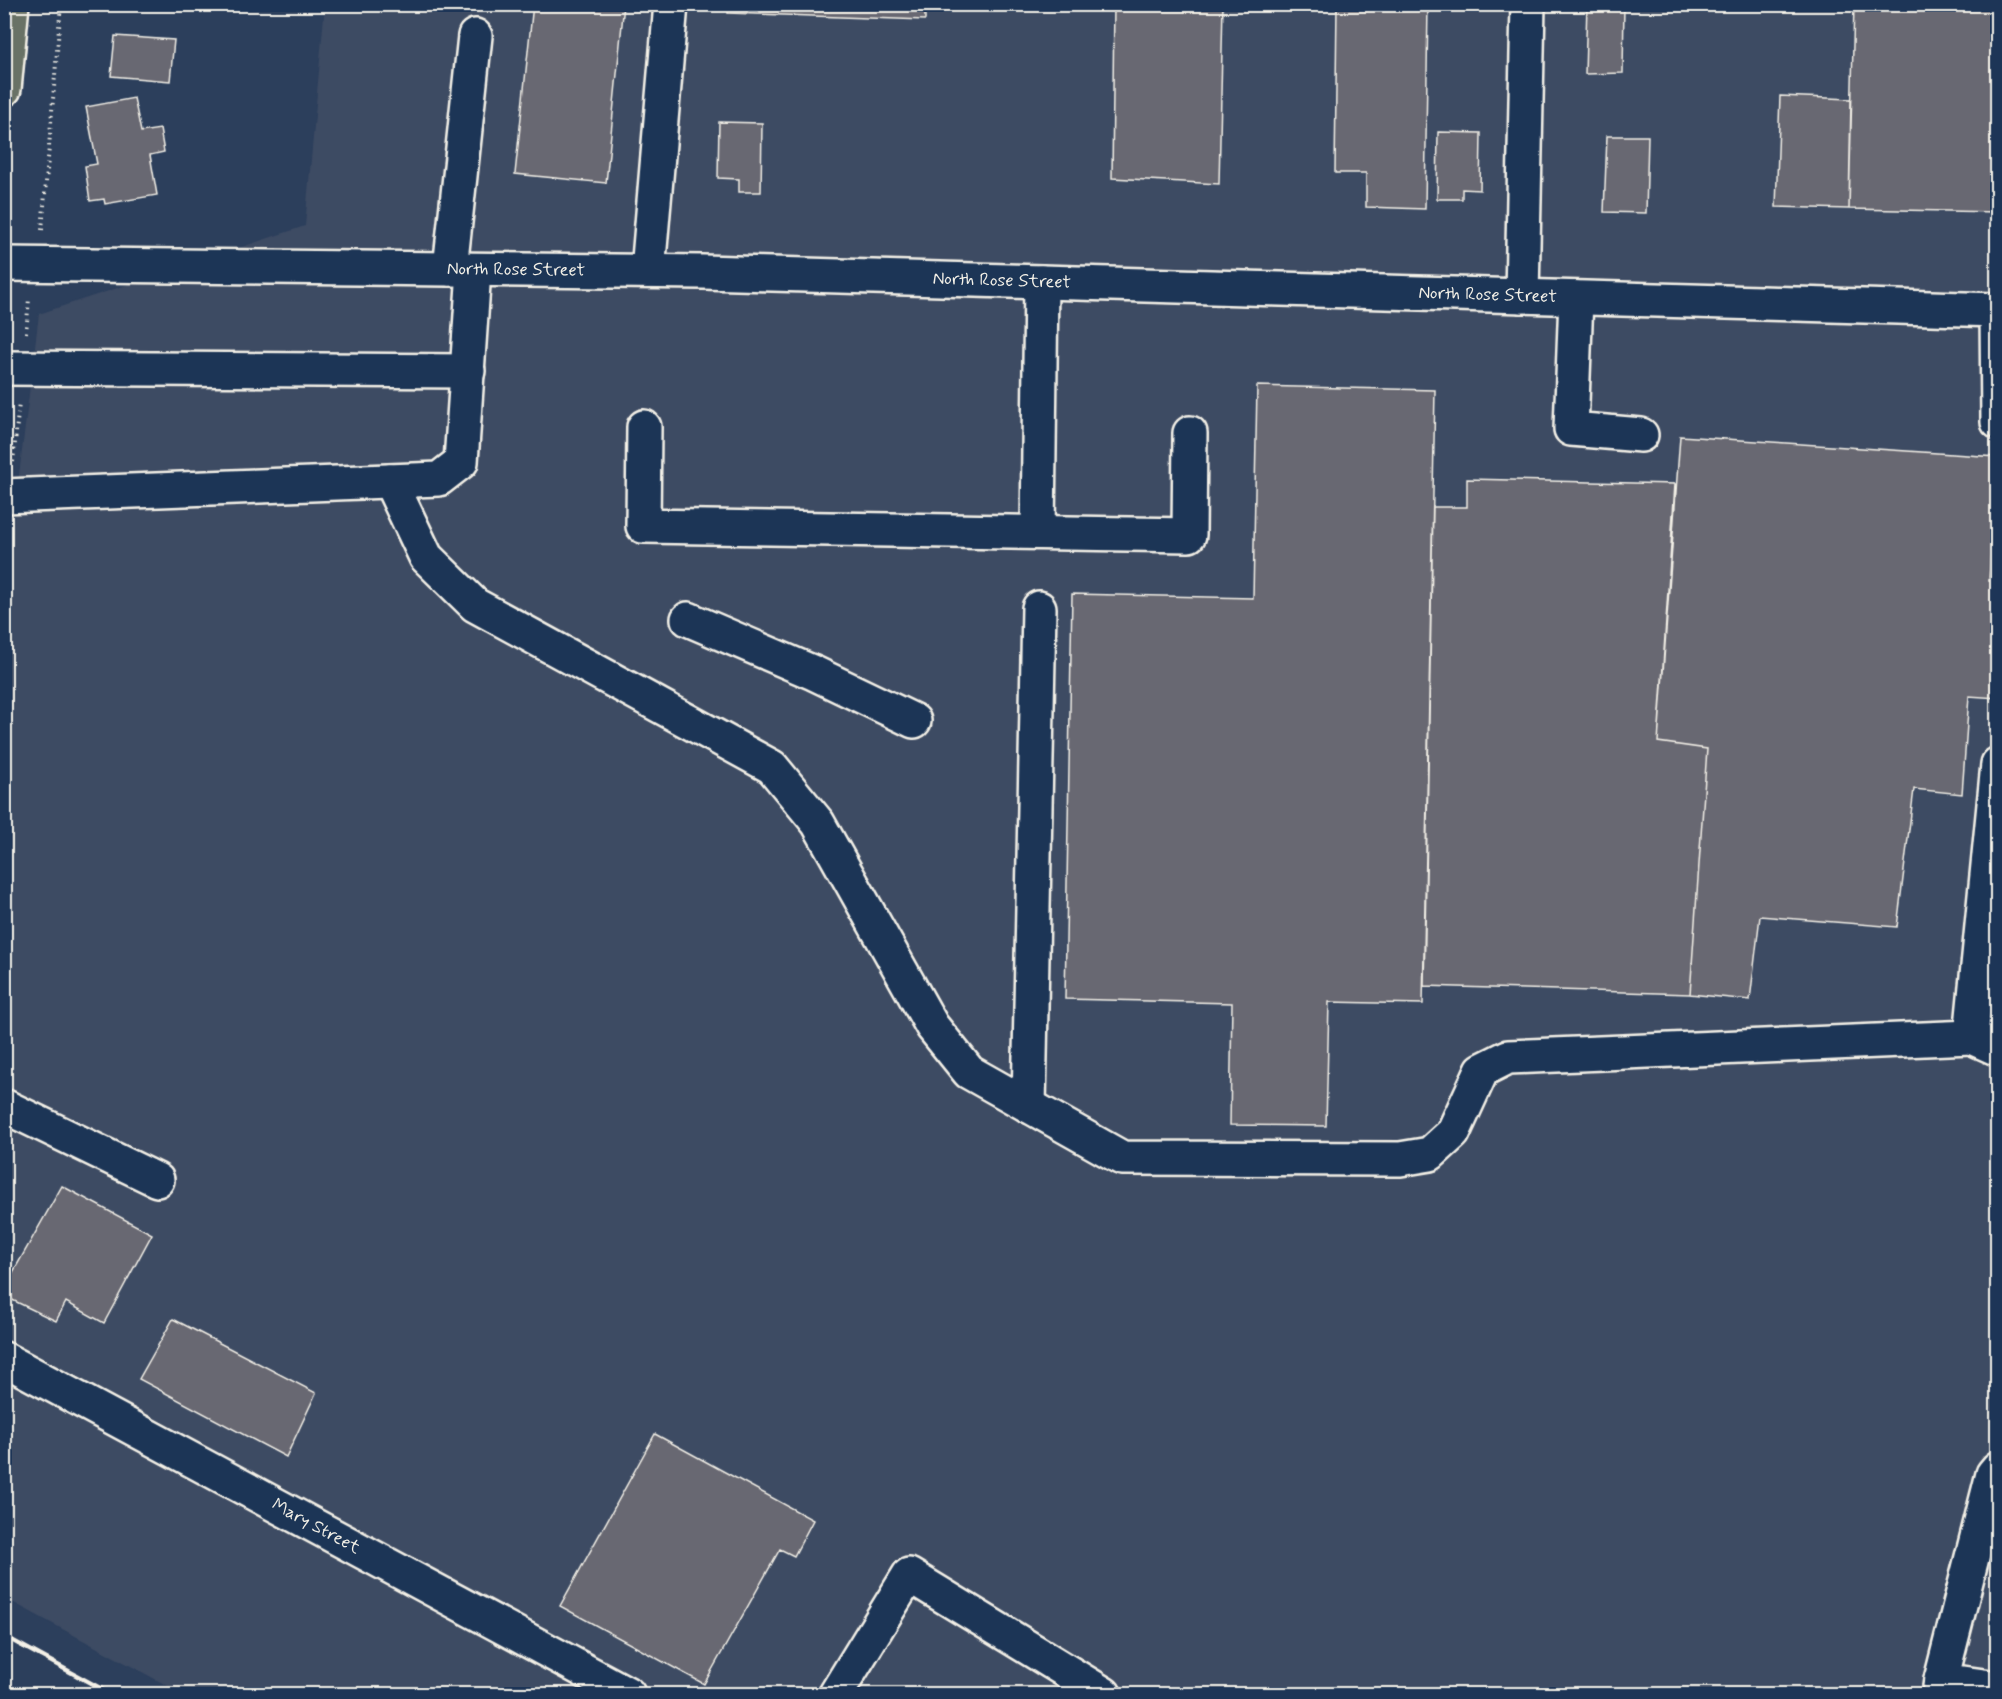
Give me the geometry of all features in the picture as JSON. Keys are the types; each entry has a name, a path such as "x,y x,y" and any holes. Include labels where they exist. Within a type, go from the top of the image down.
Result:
{"main road":[{"path":"4,89 12,4"}],"street":[{"path":"648,271 671,4"},
{"path":"1522,296 1528,4"},
{"path":"4,496 439,479 461,462 468,371 462,269 475,36"},
{"name":"North Rose Street","path":"4,264 648,271 1997,310"},
{"path":"1038,532 1041,282"},
{"path":"1576,298 1571,429 1641,435"},
{"path":"1997,310 1998,422"},
{"path":"4,368 468,371"},
{"path":"644,427 643,526 1189,536 1190,432"},
{"path":"390,481 426,557 475,605 772,768 818,823 932,1026 969,1071 1122,1158 1400,1159 1430,1154 1453,1133 1482,1070 1509,1057 1984,1043 1998,764"},
{"path":"1029,1106 1039,608"},
{"path":"688,619 814,673 914,722"},
{"path":"4,1106 157,1180"},
{"name":"Mary Street","path":"4,1359 628,1695"},
{"path":"1998,1468 1993,1474 1940,1688 1998,1688"},
{"path":"836,1695 909,1575 1104,1695"}],"shaded area":[{"path":"325,5 1997,5 1997,1694 183,1694 5,1598 4,596 39,314 305,226"}],"building":[{"path":"533,4 624,4 606,183 515,174"},
{"path":"728,4 925,4 925,20 728,13"},
{"path":"1114,4 1223,4 1219,184 1112,178"},
{"path":"1337,4 1428,4 1425,209 1366,207 1366,173 1335,173"},
{"path":"1587,4 1624,4 1623,73 1585,74"},
{"path":"1854,4 1998,4 1998,212 1849,209"},
{"path":"115,36 174,40 170,81 111,76"},
{"path":"1780,96 1851,99 1849,209 1776,207"},
{"path":"134,98 141,132 160,129 164,152 150,155 157,195 105,204 104,199 90,201 85,166 97,164 86,107"},
{"path":"719,122 762,123 761,192 739,192 739,179 718,178"},
{"path":"1438,132 1481,133 1480,190 1462,189 1462,199 1437,199"},
{"path":"1607,136 1648,136 1646,213 1604,212"},
{"path":"1257,386 1435,390 1423,1004 1329,1002 1326,1126 1230,1125 1232,1003 1065,999 1072,594 1253,598"},
{"path":"1680,436 1997,457 1989,581 1998,582 1998,698 1969,696 1962,794 1914,789 1897,927 1760,916 1750,1000 1690,994 1707,749 1658,742"},
{"path":"1467,479 1675,484 1658,742 1707,749 1690,994 1424,986 1433,507 1467,507"},
{"path":"62,1186 152,1234 104,1323 66,1302 56,1321 4,1296 4,1288"},
{"path":"173,1319 316,1393 286,1457 139,1379"},
{"path":"655,1434 813,1520 794,1556 780,1549 704,1684 560,1606"}],"railway":[{"path":"4,1636 111,1694"}]}
